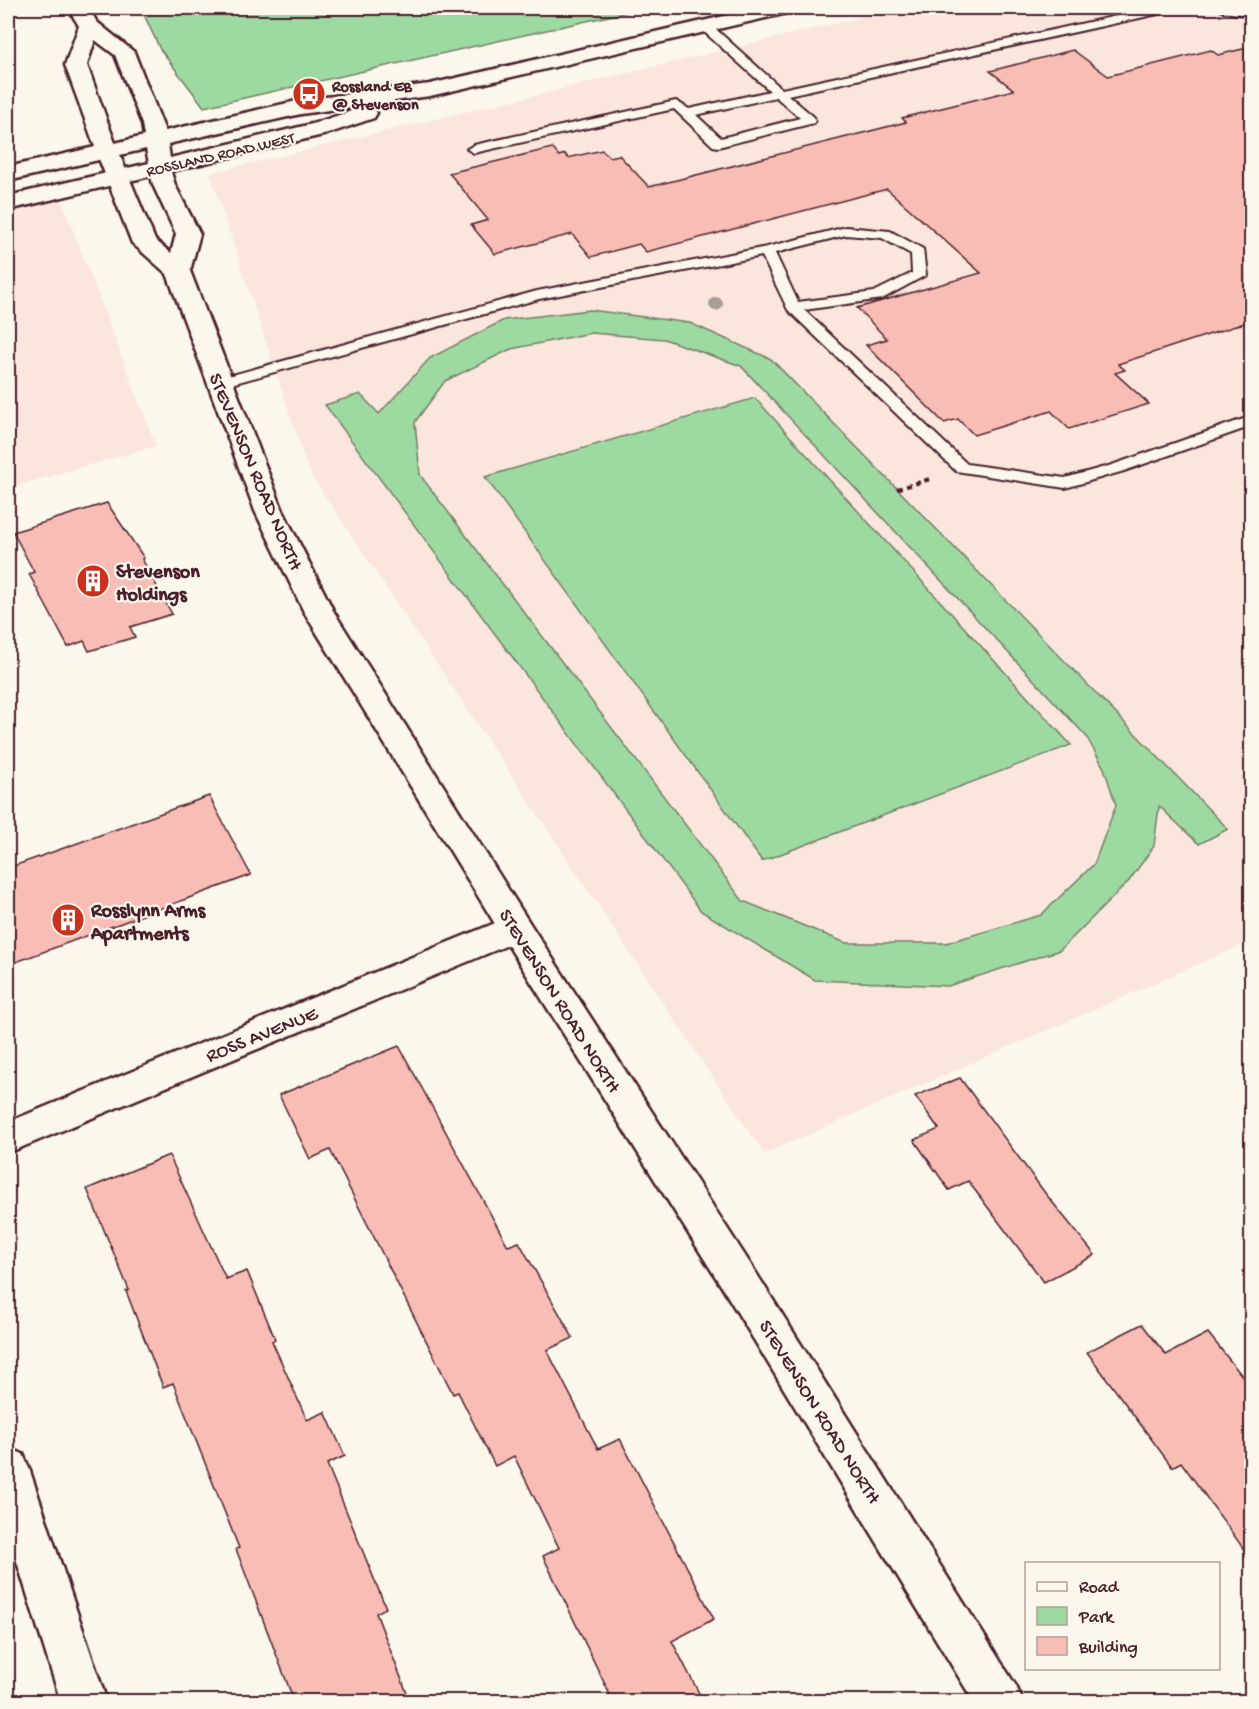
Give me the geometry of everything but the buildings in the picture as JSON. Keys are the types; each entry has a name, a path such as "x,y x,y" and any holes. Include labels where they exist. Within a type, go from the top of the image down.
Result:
{"street":[{"name":"ROSSLAND ROAD WEST","path":"8,174 301,107 430,90 783,8"},
{"path":"83,16 124,52 153,124 164,185 188,234 178,271 144,243 116,178 76,65 83,16"},
{"name":"ROSSLAND ROAD WEST","path":"8,203 319,129 430,90"},
{"name":"STEVENSON ROAD NORTH","path":"178,271 219,383 270,511 319,612 515,928 739,1280 1000,1701"},
{"name":"ROSS AVENUE","path":"8,1138 515,928"},
{"path":"8,1468 84,1701"}],"lane":[{"path":"687,113 1167,8"},
{"path":"1224,8 1251,12"},
{"path":"474,149 676,105 718,143 810,120 705,26"},
{"path":"219,383 537,295 766,251 846,231 885,234 918,252 919,275 877,296 793,307"},
{"path":"766,251 793,307 962,468 1065,483 1118,468 1251,422"}],"path":[{"path":"897,489 919,482"}],"shaded area":[{"path":"900,8 1251,8 1251,941 764,1154 309,472 210,173"},
{"path":"61,199 156,446 8,488 8,211"}],"green space":[{"path":"141,8 645,8 204,107 160,49"},
{"path":"590,310 690,323 771,359 1228,829 1199,844 1159,806 1154,846 1129,881 1060,950 948,986 815,980 701,911 325,405 360,394 379,414 430,358 504,320","holes":["591,333 664,339 741,366 1086,736 1104,768 1116,805 1094,864 1041,915 946,943 846,943 743,901 420,475 415,422 445,381 511,349"]},
{"path":"755,398 1071,745 762,861 485,477"}],"place":[{"name":"Rossland EB @ Stevenson","path":"309,94"},
{"name":"Stevenson Holdings","path":"93,581"},
{"name":"Rosslynn Arms Apartments","path":"68,920"}]}
